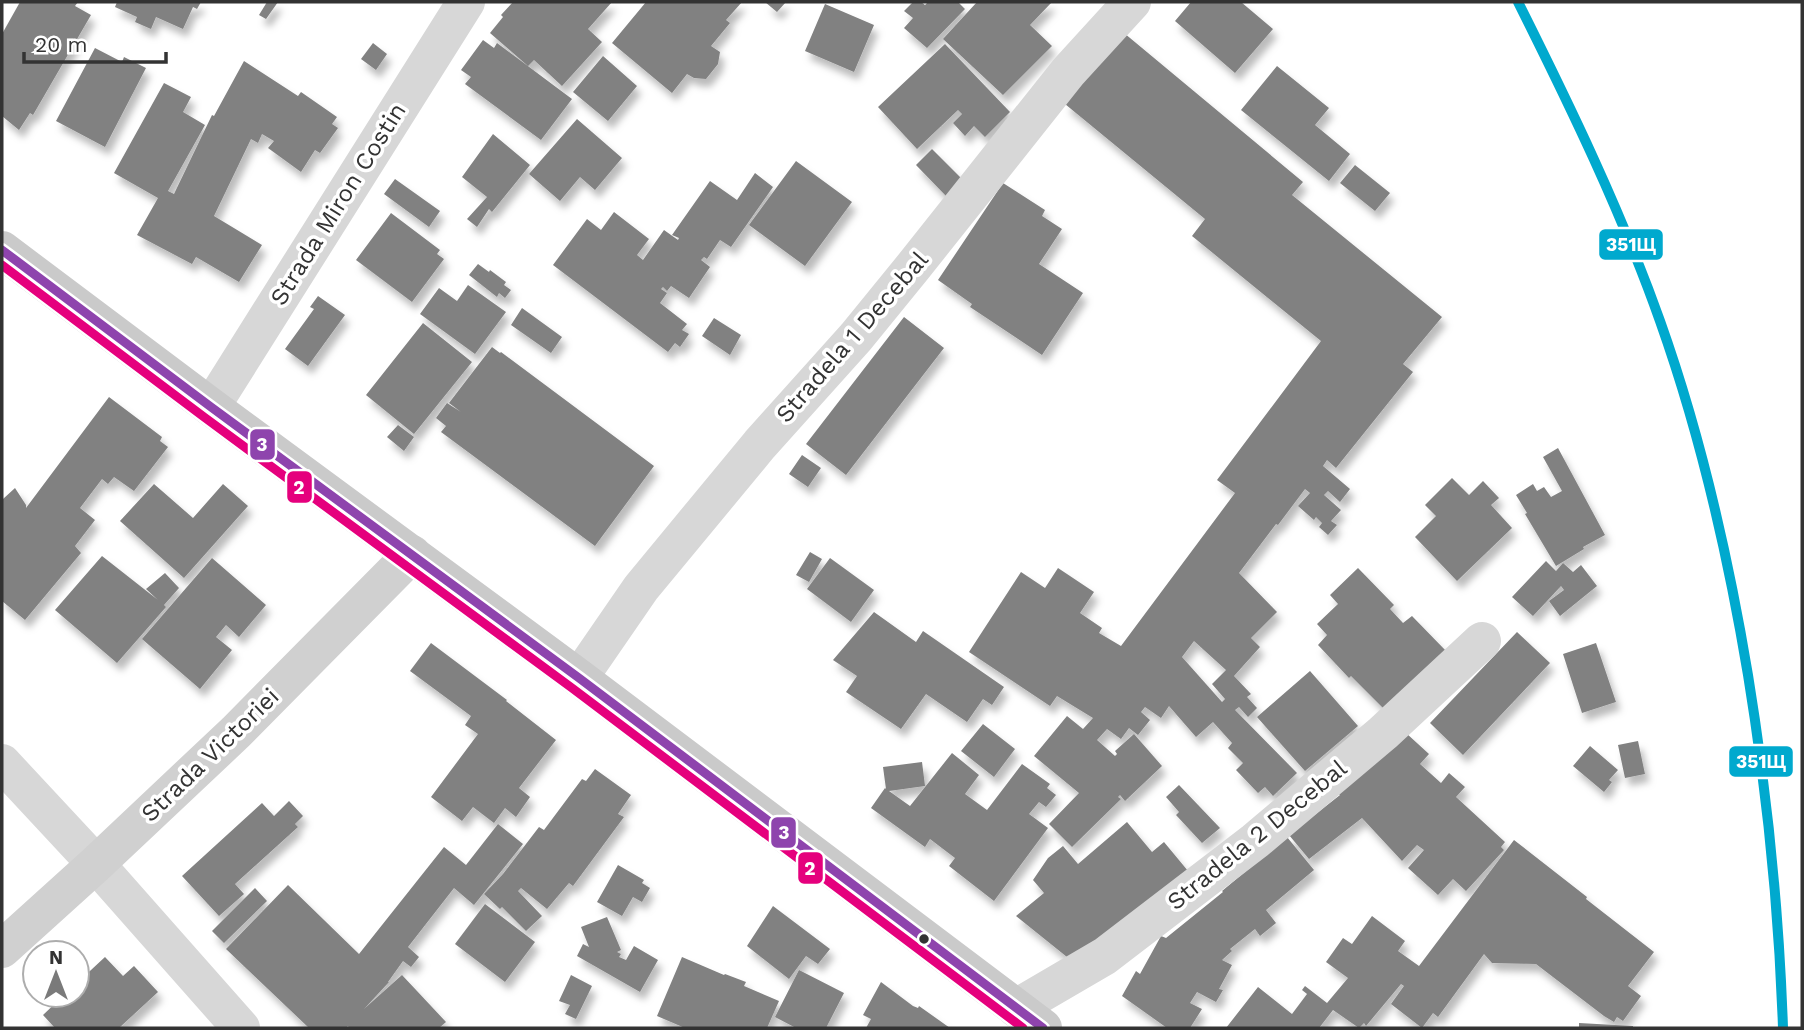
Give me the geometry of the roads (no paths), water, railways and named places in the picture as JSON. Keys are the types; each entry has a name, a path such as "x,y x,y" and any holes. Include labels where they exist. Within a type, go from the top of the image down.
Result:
{"main road":[{"path":"2,250 579,678 1029,1018"}],"street":[{"name":"Strada Miron Costin","path":"211,407 466,2"},
{"name":"Stradela 1 Decebal","path":"579,678 641,588 760,444 856,337 914,267 1068,72 1132,2"},
{"name":"Strada Victoriei","path":"2,949 236,732 412,554"},
{"name":"Stradela 2 Decebal","path":"1029,1018 1255,841 1383,733 1482,641"},
{"path":"2,763 96,864 240,1028"}]}
